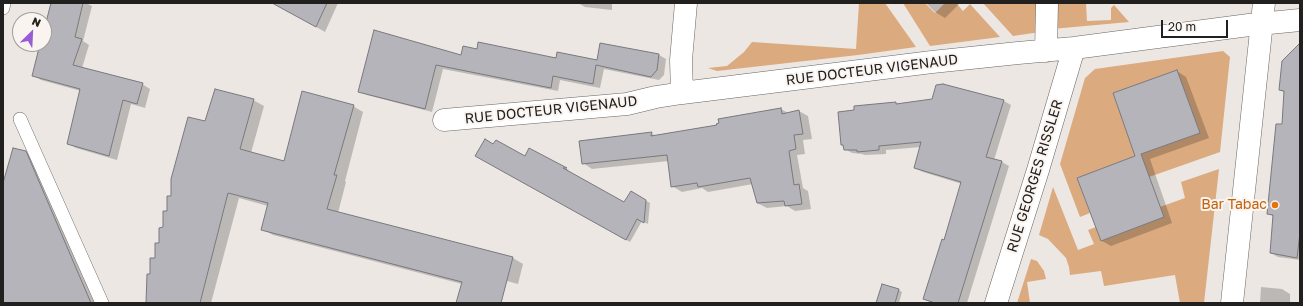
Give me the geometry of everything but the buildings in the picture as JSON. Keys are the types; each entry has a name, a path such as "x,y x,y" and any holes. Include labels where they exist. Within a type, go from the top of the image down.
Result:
{"street":[{"path":"682,93 681,60 686,3"},
{"path":"1046,51 1047,3"},
{"path":"1232,303 1262,13"},
{"name":"RUE DOCTEUR VIGENAUD","path":"444,120 627,104 682,93 1018,53 1074,48 1262,13 1300,20"},
{"name":"RUE GEORGES RISSLER","path":"996,303 1038,170 1074,48"}],"lane":[{"path":"3,8 4,3"},
{"path":"20,119 102,303"}],"shaded area":[{"path":"859,3 885,3 916,47 717,71 708,68 727,66 744,52 752,42 856,49"},
{"path":"903,3 925,3 935,13 945,3 956,3 963,11 970,4 1000,37 930,46"},
{"path":"983,3 1041,3 1040,32 1013,36"},
{"path":"1052,3 1086,3 1087,21 1111,20 1111,8 1114,5 1129,22 1052,29"},
{"path":"1223,51 1230,57 1220,152 1149,177 1141,154 1200,133 1177,70 1113,93 1135,156 1077,178 1090,213 1080,217 1060,164 1085,78 1095,69"},
{"path":"1219,169 1204,303 1180,303 1175,275 1104,286 1101,271 1070,275 1066,258 1048,239 1039,235 1053,187 1078,250 1094,244 1088,230 1096,227 1101,241 1164,217 1160,207 1185,198 1181,182"},
{"path":"1031,259 1037,261 1044,271 1046,279 1027,282 1030,303 1017,303"}],"place":[{"name":"Bar Tabac","path":"1275,205"}]}
